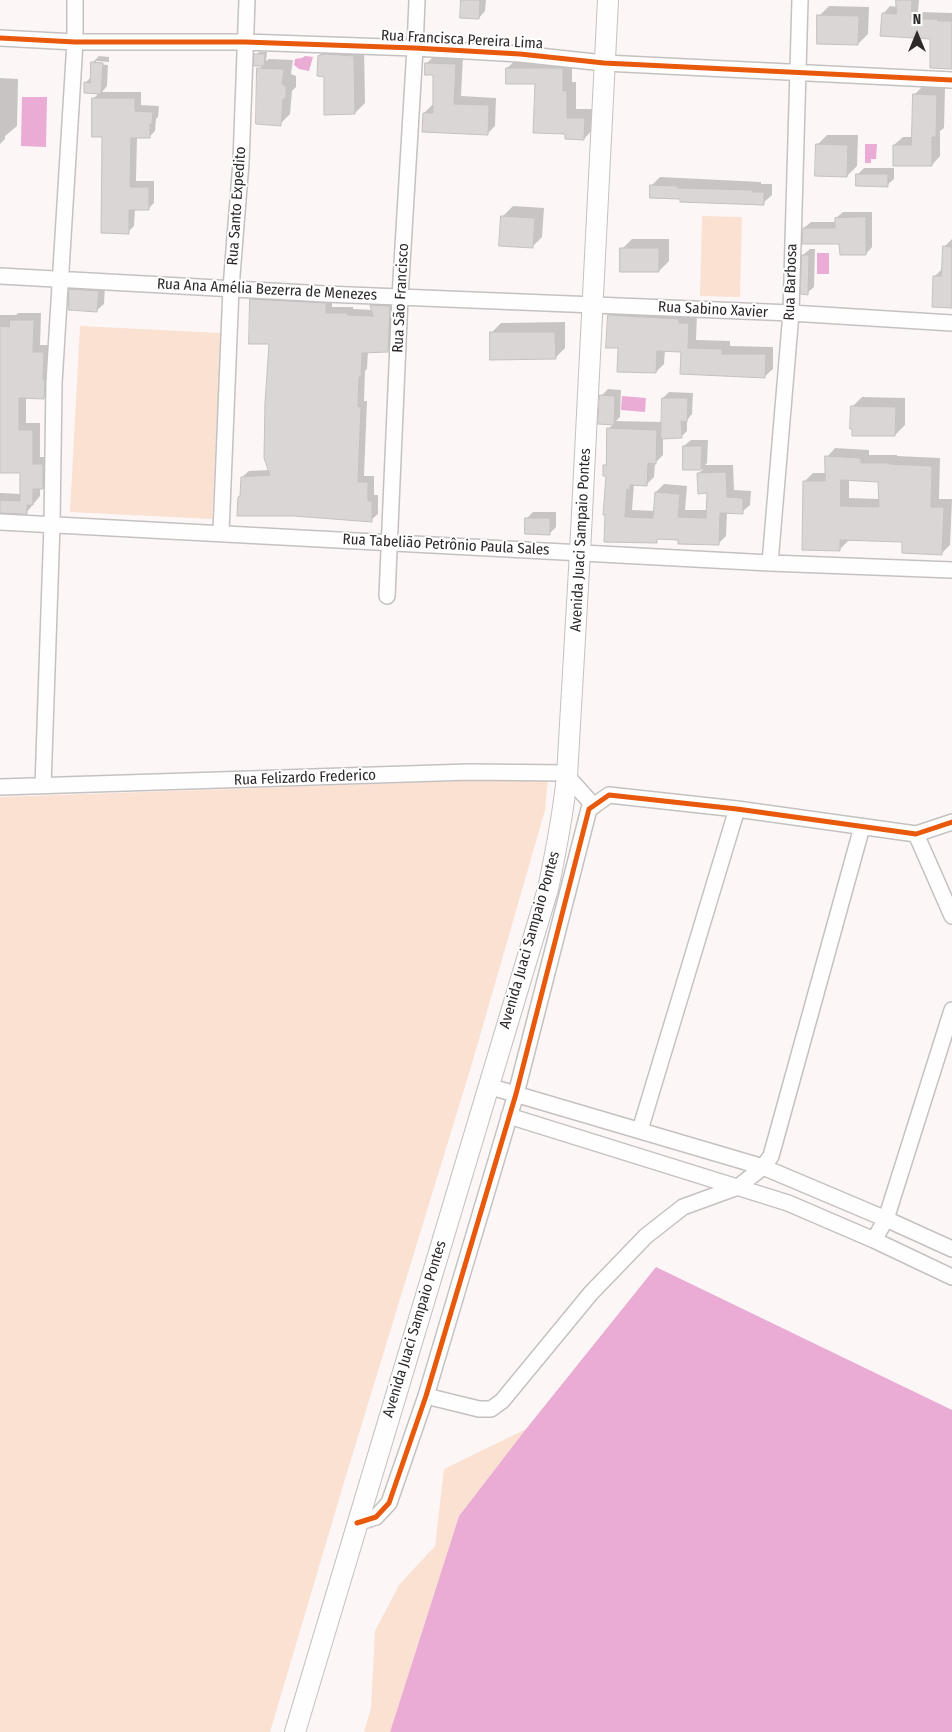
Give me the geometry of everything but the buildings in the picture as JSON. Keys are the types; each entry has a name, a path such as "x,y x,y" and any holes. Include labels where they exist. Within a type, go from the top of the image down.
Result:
{"main road":[{"name":"Avenida Juaci Sampaio Pontes","path":"295,1732 548,888 564,810 594,304 608,0"}],"street":[{"path":"43,786 52,524 54,383 75,0"},
{"name":"Rua Santo Expedito","path":"221,532 231,288 241,162 246,0"},
{"name":"Rua São Francisco","path":"387,596 400,297 416,48 416,0"},
{"name":"Rua Barbosa","path":"770,563 791,313 800,0"},
{"name":"Rua Francisca Pereira Lima","path":"0,38 74,42 245,42 416,48 520,54 604,63 952,80"},
{"name":"Rua Ana Amélia Bezerra de Menezes","path":"0,276 400,297 594,304"},
{"name":"Rua Sabino Xavier","path":"594,304 952,323"},
{"name":"Rua Tabelião Petrônio Paula Sales","path":"0,522 221,532 770,563 952,570"},
{"name":"Rua Felizardo Frederico","path":"0,787 469,772 567,775"},
{"path":"567,775 594,806"},
{"path":"357,1523 376,1517 389,1503 426,1396 516,1094 589,809 608,794 737,809 916,834 952,822"},
{"path":"640,1130 737,809"},
{"path":"426,1396 479,1408 491,1408 502,1401 591,1293 646,1236 683,1207 738,1187 763,1167 771,1156 862,827"},
{"path":"916,834 952,916"},
{"path":"874,1240 886,1219 952,1010"},
{"path":"488,1086 763,1167 952,1249"},
{"path":"509,1116 788,1203 874,1240 952,1277"}],"shaded area":[{"path":"305,56 313,57 309,71 299,69 294,65 295,59"},
{"path":"22,97 47,97 46,147 21,146"},
{"path":"865,144 877,144 876,159 871,159 871,163 865,163"},
{"path":"702,216 742,217 740,297 700,296"},
{"path":"817,253 829,253 829,274 817,274"},
{"path":"80,326 221,333 212,519 70,512"},
{"path":"622,396 646,398 645,412 621,410"},
{"path":"548,778 545,810 473,1060 270,1732 0,1732 0,797"},
{"path":"656,1267 952,1410 952,1732 390,1732 459,1516"},
{"path":"526,1429 459,1516 390,1732 364,1732 371,1708 375,1631 399,1585 435,1546 444,1469"}],"cycle path":[{"path":"0,38 75,42 245,42 415,48 520,54 604,63 952,80"},
{"path":"357,1523 376,1517 389,1503 426,1396 516,1094 589,809 609,795 737,809 916,834 952,822"}]}
